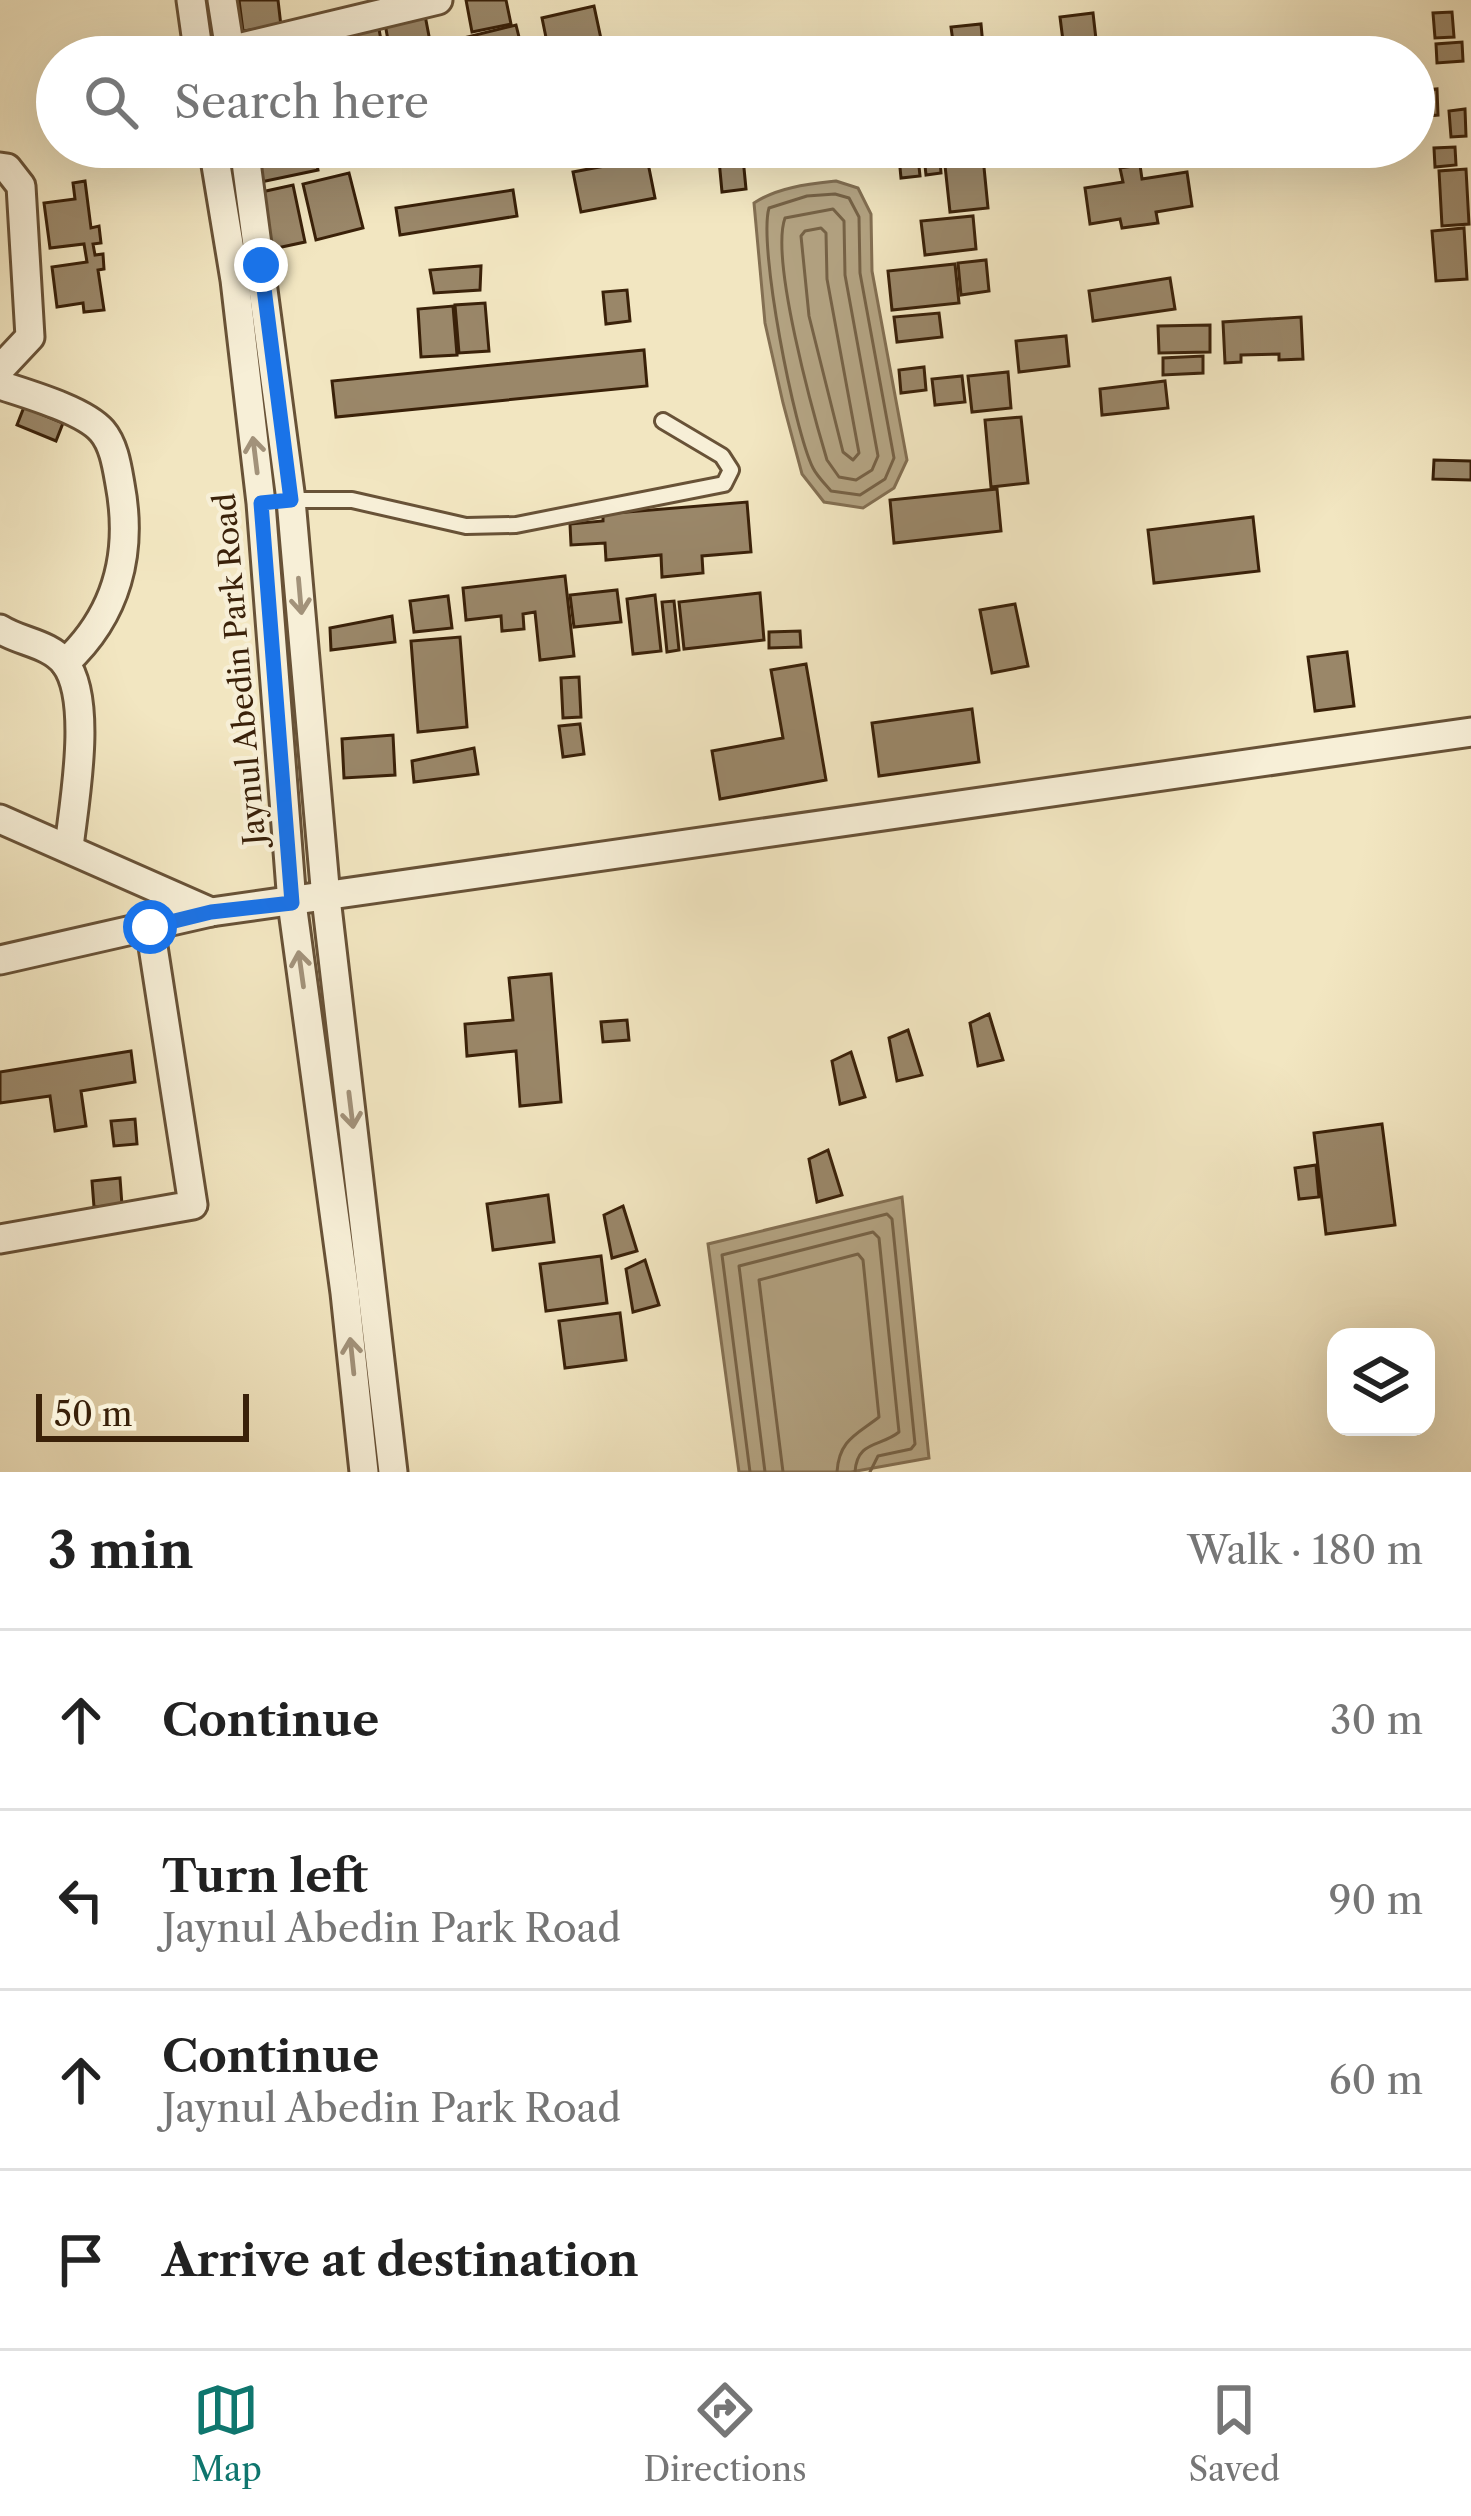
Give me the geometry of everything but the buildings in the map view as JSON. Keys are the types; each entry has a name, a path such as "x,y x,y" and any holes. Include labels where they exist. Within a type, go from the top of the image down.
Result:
{"street":[{"path":"190,0 196,36"},
{"path":"222,0 227,36"},
{"path":"297,36 438,0"},
{"path":"0,167 7,168 21,186 30,337 0,369"},
{"name":"Jaynul Abedin Park Road","path":"216,168 235,280 261,503 292,903 393,1472"},
{"name":"Jaynul Abedin Park Road","path":"247,168 291,500 358,1291 364,1472"},
{"path":"0,385 52,404 101,430 116,459 124,503 123,566 109,608 87,642 65,663"},
{"path":"0,629 16,640 38,644 65,663 76,692 78,730 69,847"},
{"path":"0,960 211,912 1471,732"},
{"path":"0,819 211,912"},
{"path":"0,1239 193,1205 150,927"}],"lane":[{"path":"261,503 352,500 466,526 517,525 724,484 731,470 722,456 663,421"}],"water":[{"path":"836,181 858,188 871,214 872,271 907,460 894,488 863,508 824,502 802,474 765,323 754,203 783,190"},
{"path":"902,1197 929,1458 851,1472 739,1472 708,1244"}],"route":[{"path":"150,927 211,912 292,903 261,503 291,500 261,265"}]}
